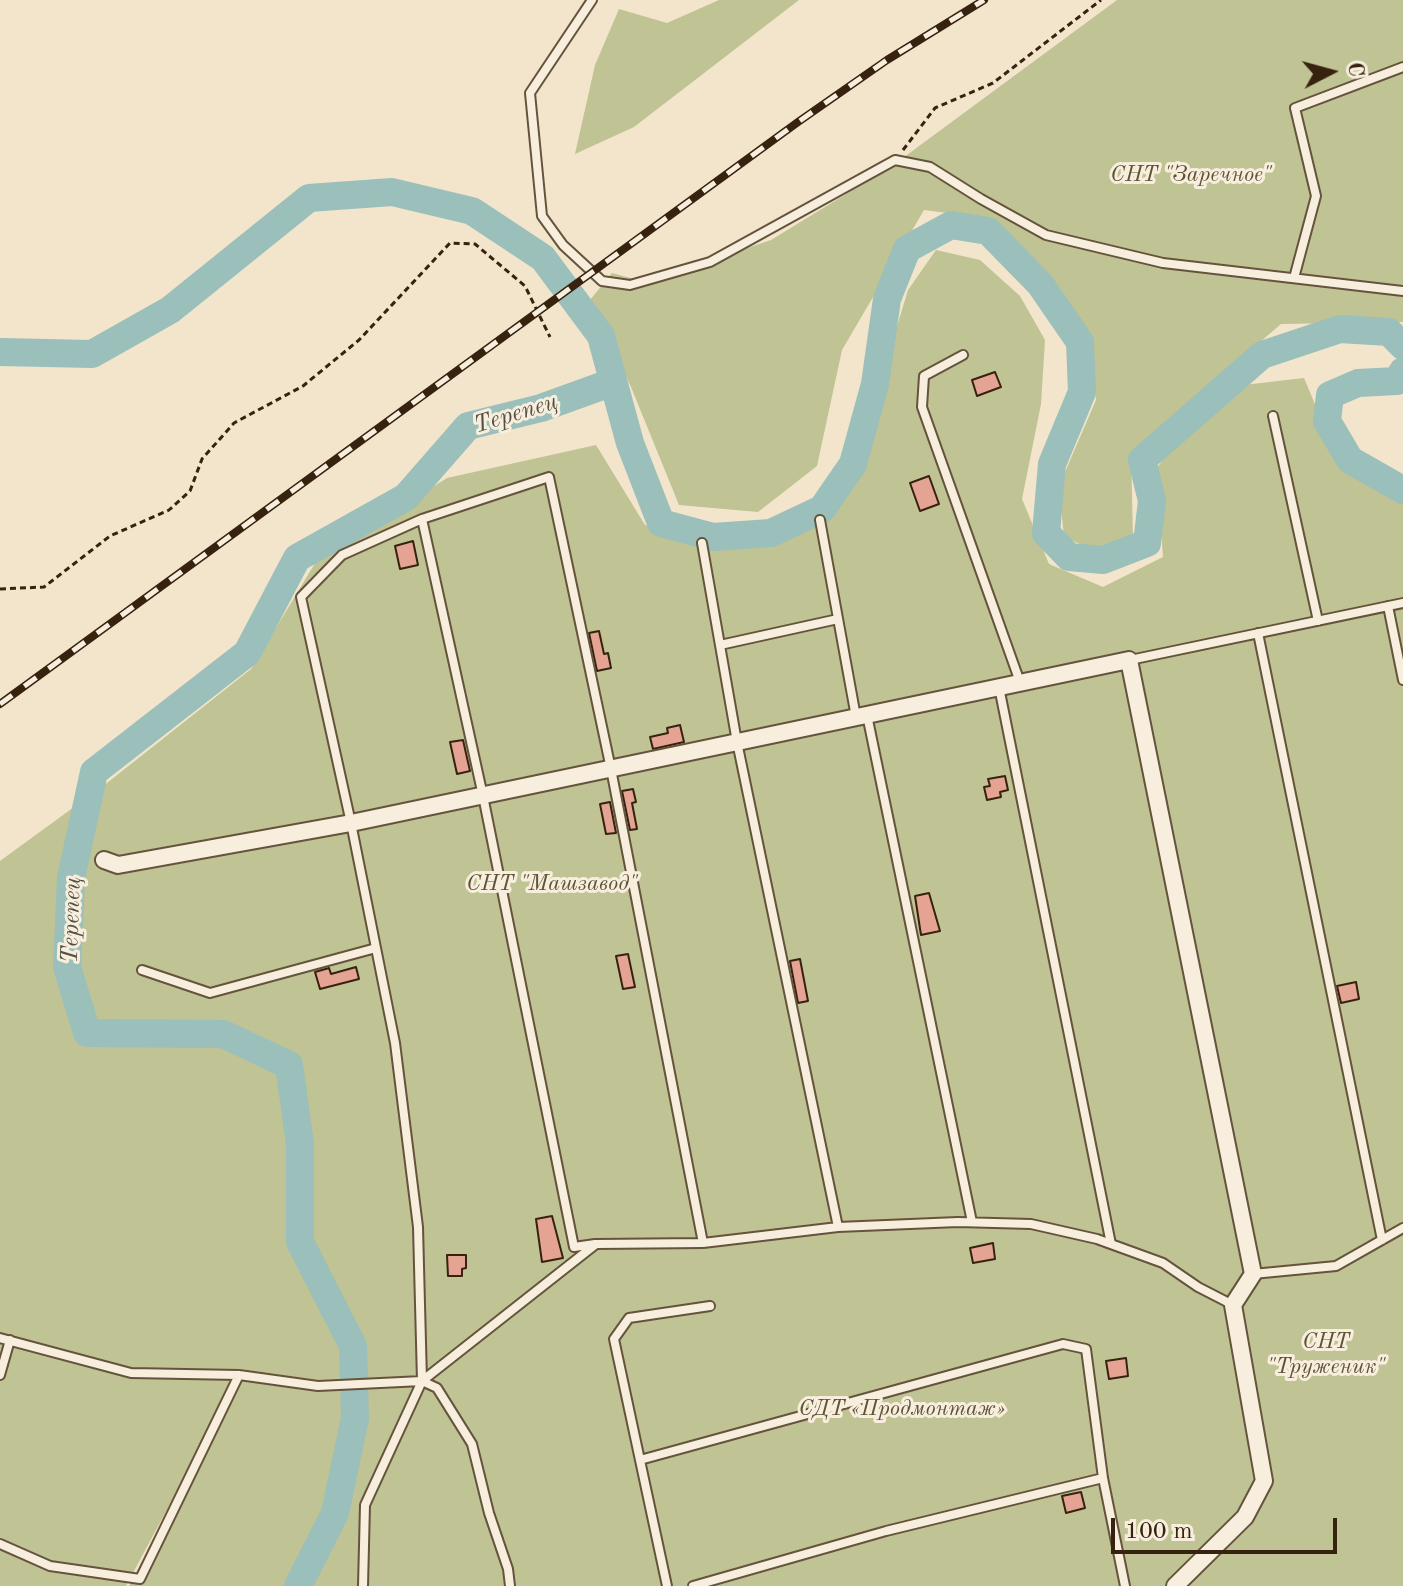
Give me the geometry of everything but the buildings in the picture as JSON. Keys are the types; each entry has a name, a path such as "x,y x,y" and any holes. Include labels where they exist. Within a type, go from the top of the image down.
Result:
{"street":[{"path":"104,860 118,865 351,823 1129,660 1253,1274 1233,1305 1264,1481 1245,1517 1175,1586"}],"lane":[{"path":"592,0 530,93 542,216 563,245 602,281 630,285 710,262 895,160 930,167 1046,235 1163,263 1403,291"},
{"path":"1294,278 1316,196 1295,108 1403,67"},
{"path":"963,355 924,376 922,407 1021,683"},
{"path":"1273,416 1318,621"},
{"path":"363,1586 365,1505 422,1381 418,1227 395,1043 301,597 342,555 422,519 549,477 611,769 703,1243"},
{"path":"422,519 483,796 574,1247 703,1243 838,1227 972,1222 1031,1224 1111,1244 1163,1263 1198,1287 1233,1305"},
{"path":"820,520 838,619 972,1222"},
{"path":"702,543 737,742 838,1227"},
{"path":"1129,660 1403,603"},
{"path":"1388,606 1403,680"},
{"path":"720,645 838,619"},
{"path":"1258,633 1382,1240"},
{"path":"999,687 1111,1244"},
{"path":"142,970 210,993 376,948"},
{"path":"1253,1274 1336,1266 1403,1228"},
{"path":"422,1381 596,1244"},
{"path":"667,1586 614,1339 629,1318 710,1306"},
{"path":"0,1375 5,1339 131,1373 239,1375 318,1386 422,1381 437,1388 472,1444 489,1513 508,1569 510,1586"},
{"path":"640,1460 1063,1344 1086,1349 1103,1478 1125,1586"},
{"path":"0,1544 50,1566 137,1583 239,1375"},
{"path":"693,1586 886,1531 1103,1478"}],"path":[{"path":"895,160 935,108 993,83 1101,0"},
{"path":"0,589 44,587 110,536 169,510 190,491 202,459 234,423 303,386 359,340 450,243 475,244 525,286 550,337"}],"green space":[{"path":"719,0 799,0 634,127 575,154 595,65 619,9 667,23"},
{"name":"СНТ \"Заречное\"","path":"1117,0 1403,0 1403,322 1281,324 1131,453 1133,538 1098,552 1064,537 1059,486 1096,400 1089,341 1046,273 979,217 924,210 842,350 817,466 758,512 679,505 631,387 590,300 612,273 645,282 771,240 892,166"},
{"name":"СНТ \"Машзавод\"","path":"936,250 980,260 1020,296 1045,340 1041,404 1022,499 1049,564 1103,587 1163,557 1157,468 1176,440 1235,386 1304,378 1340,464 1403,496 1403,1586 129,1586 202,1444 126,1586 0,1586 0,861 107,783 251,669 317,560 447,478 596,445 645,525 707,540 770,544 812,524 861,465 882,376 908,290"}],"waterway":[{"path":"0,352 92,354 170,310 309,198 392,192 472,211 543,258 601,336 630,443 661,523 713,537 771,533 822,509 853,464 875,384 887,299 907,249 951,225 988,231 1040,284 1080,342 1082,392 1052,464 1046,533 1069,557 1103,560 1147,543 1152,501 1142,460 1262,355 1340,329 1389,332 1403,346"},
{"path":"1403,371 1397,381 1358,383 1330,395 1327,421 1350,460 1403,490"},
{"name":"Терепец","path":"298,1586 335,1513 355,1418 353,1346 300,1242 300,1144 289,1065 223,1034 87,1033 67,967 71,878 94,772 247,653 297,558 406,497 468,426 541,408 613,382"}],"railway":[{"path":"0,704 798,122 887,60 984,0"}],"park label":[{"name":"СНТ \"Труженик\"","path":"1326,1354"},
{"name":"СДТ «Продмонтаж»","path":"902,1409"}]}
